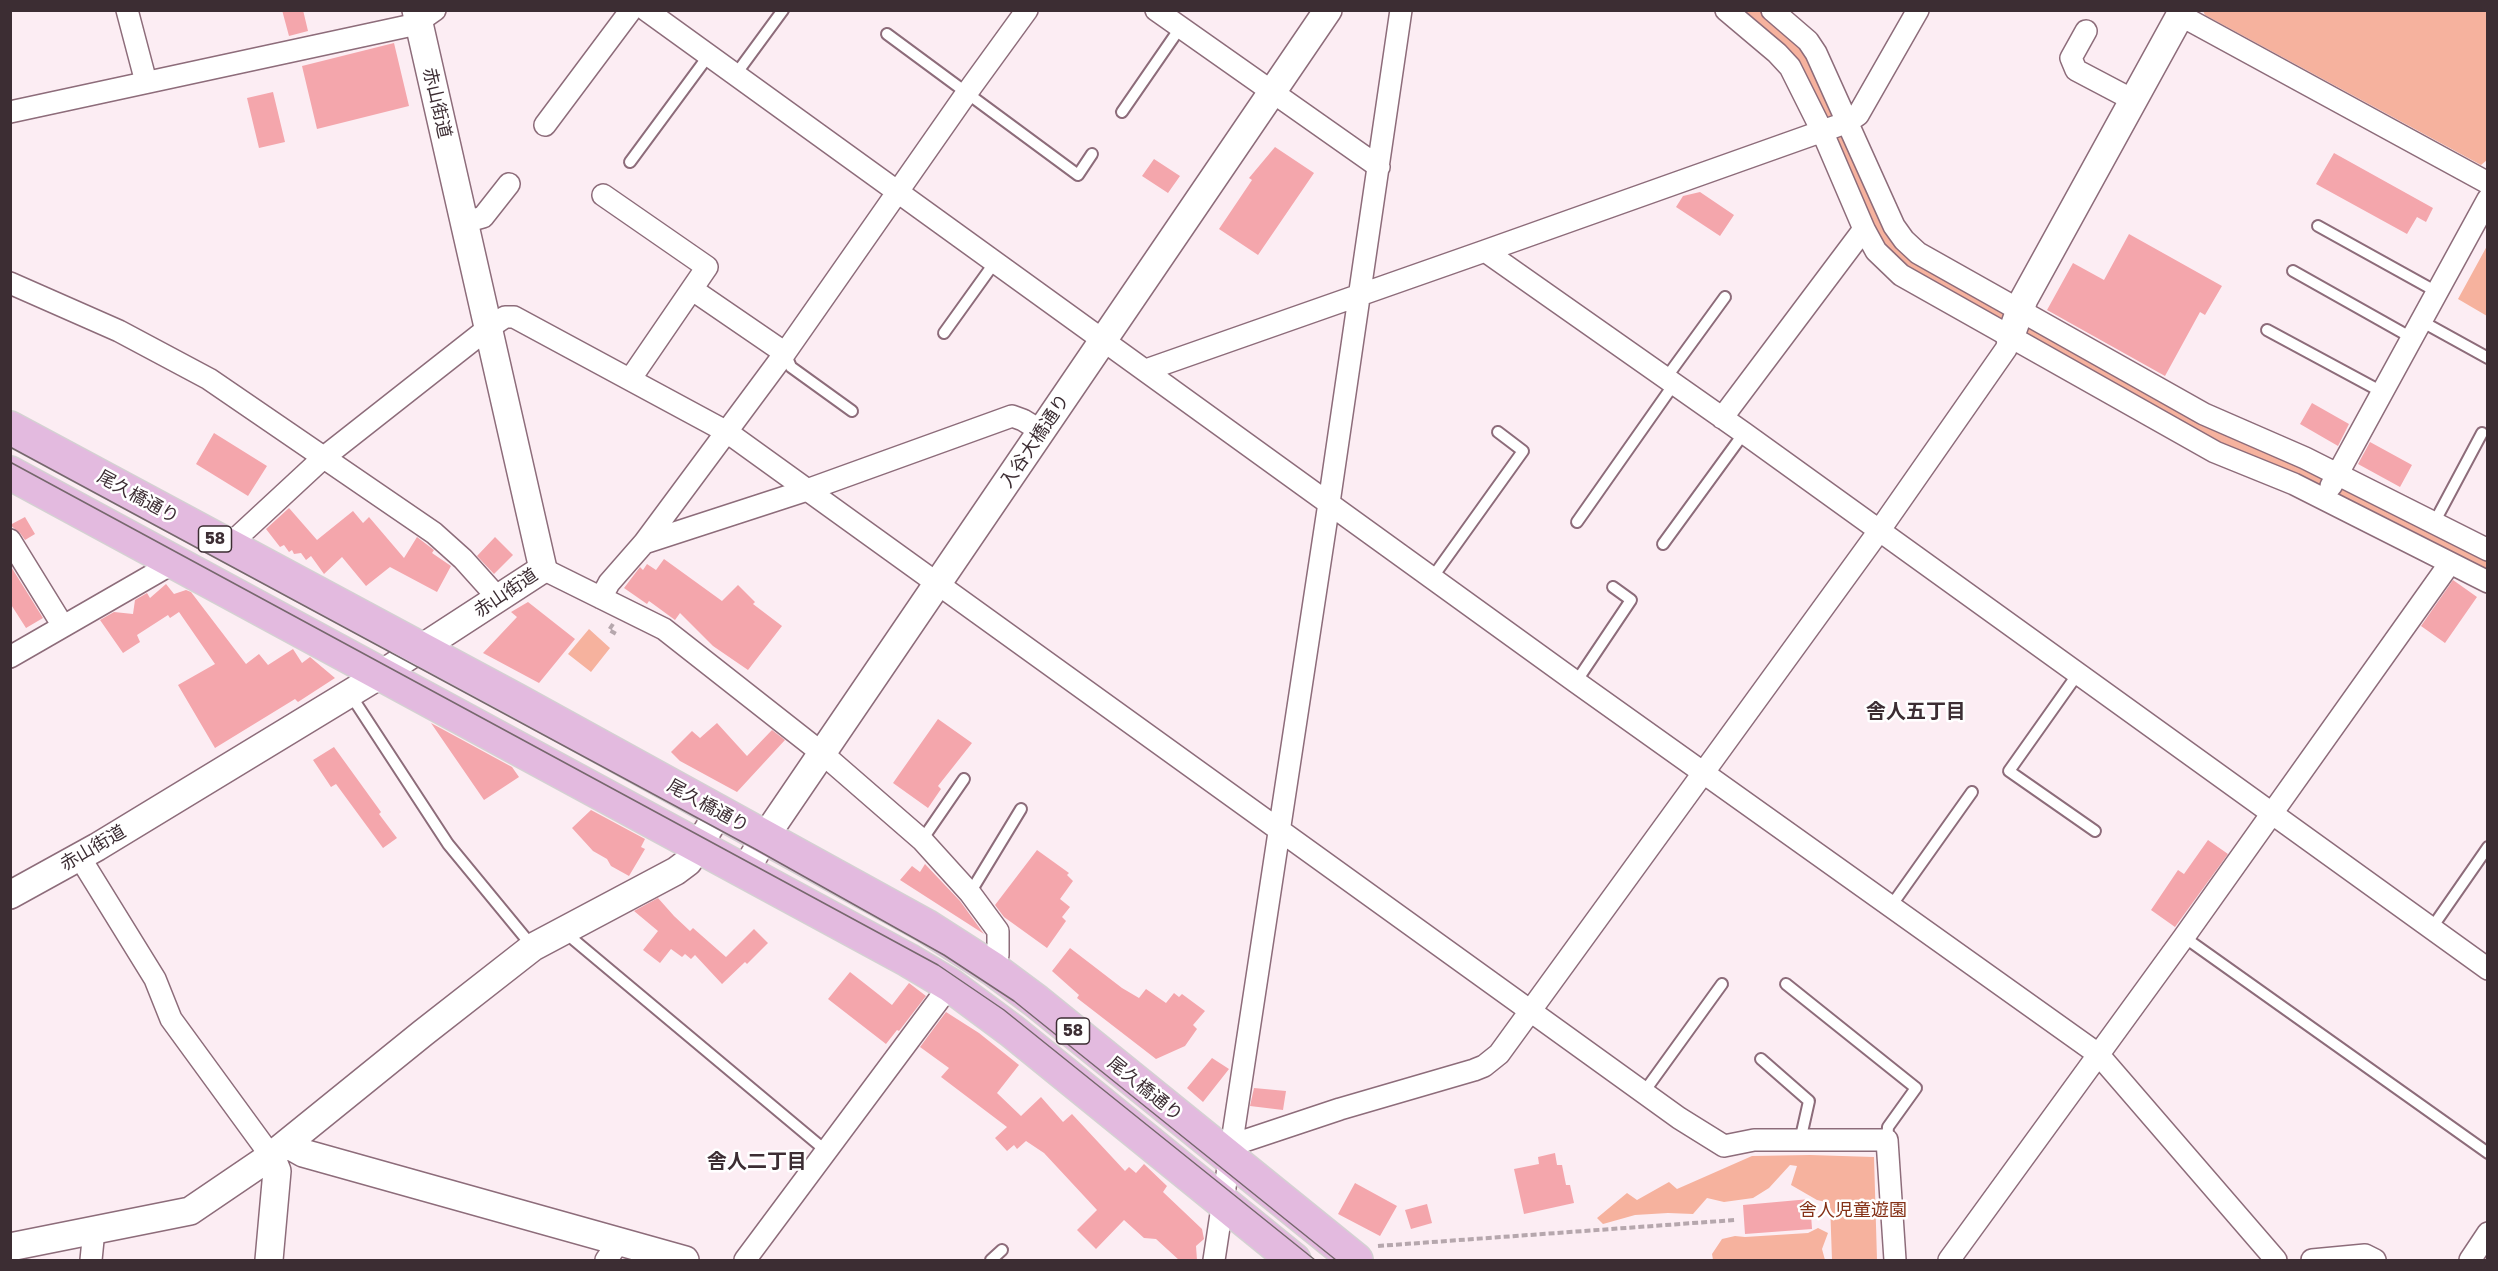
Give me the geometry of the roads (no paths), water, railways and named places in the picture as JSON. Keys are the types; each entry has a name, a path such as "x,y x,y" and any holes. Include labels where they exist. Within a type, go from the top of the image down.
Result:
{"main road":[{"name":"尾久橋通り","path":"10,428 926,926 993,969 1230,1158 1362,1254"},
{"name":"58","path":"10,473 908,960 950,985 1012,1031 1294,1260"}],"street":[{"path":"127,10 146,82"},
{"path":"545,125 631,10"},
{"path":"646,10 1576,682 2098,1054 2276,1260"},
{"path":"601,597 609,583 644,543 785,353 1027,10"},
{"path":"1156,10 1378,167"},
{"name":"入谷大橋通り","path":"744,872 765,837 1328,10"},
{"path":"1214,1260 1401,10"},
{"path":"1726,10 1778,52 1790,67 1822,131 1864,229 1876,251 1902,275 2010,339 2214,452 2323,498 2487,582"},
{"path":"1772,10 1808,41 1816,53 1894,226 1904,240 1918,253 2204,414 2337,474 2487,550"},
{"path":"1146,370 1848,122 1858,115 1918,10"},
{"path":"1230,1158 1241,1142 1340,1109 1484,1066 1499,1054 1702,771 1879,531 2006,349 2024,299 2182,13 2487,183"},
{"path":"10,112 146,82 423,14"},
{"name":"赤山街道","path":"10,895 350,694 543,569 487,329 423,14"},
{"path":"2086,31 2071,58 2076,70 2133,100"},
{"path":"465,222 483,217 509,184"},
{"path":"603,195 707,267 631,378"},
{"path":"2323,498 2487,200"},
{"path":"1722,418 1864,229"},
{"path":"1485,251 1744,433 2487,969"},
{"path":"10,283 119,331 209,379 434,533 463,559 499,599"},
{"path":"693,290 785,353"},
{"path":"228,546 323,458 487,329 505,317 514,317 631,378 727,432 1278,830 1644,1092 1724,1146 1754,1140 1887,1140 1895,1260"},
{"path":"644,543 807,490 1012,416 1041,431"},
{"path":"10,540 63,626"},
{"path":"10,657 175,562"},
{"path":"1949,1260 2184,937 2450,563"},
{"path":"543,569 664,629 823,753 922,840 970,893 998,931 998,955 993,969"},
{"path":"10,1247 190,1211 279,1150 533,947 676,872 688,862 699,847 720,812"},
{"path":"79,856 155,979 171,1019 279,1150 269,1260"},
{"path":"745,1260 950,985"},
{"path":"279,1150 303,1152 612,1251 685,1260"},
{"path":"91,1260 94,1230"},
{"path":"2470,1260 2487,1233"},
{"path":"2312,1260 2365,1255 2375,1260"}],"lane":[{"path":"736,74 783,10"},
{"path":"1122,112 1180,28"},
{"path":"887,34 1078,175 1092,154"},
{"path":"630,162 709,55"},
{"path":"2318,226 2437,292"},
{"path":"944,333 995,262"},
{"path":"2294,272 2416,330 2487,358"},
{"path":"1577,522 1725,297"},
{"path":"2266,330 2382,392"},
{"path":"785,353 791,367 852,411"},
{"path":"1432,578 1523,451 1498,432"},
{"path":"1663,544 1744,433"},
{"path":"2434,523 2482,433"},
{"path":"1576,682 1631,600 1613,587"},
{"path":"2077,675 2009,771 2095,831"},
{"path":"350,694 448,844 533,947"},
{"path":"922,840 964,779"},
{"path":"1891,906 1972,792"},
{"path":"970,893 1021,809"},
{"path":"2431,928 2487,847"},
{"path":"567,929 574,940 825,1150"},
{"path":"2184,937 2487,1153"},
{"path":"1644,1092 1722,984"},
{"path":"1786,984 1916,1088 1888,1127 1887,1140"},
{"path":"1761,1059 1809,1101 1800,1141"},
{"path":"991,1260 1002,1250"}],"tram line":[{"path":"10,447 755,849 944,955 1014,1001 1336,1260"},
{"path":"10,462 938,965 1004,1010 1315,1260"}],"district":[{"name":"舎人五丁目","path":"1916,712"},
{"name":"舎人二丁目","path":"757,1162"}],"park label":[{"name":"舎人児童遊園","path":"1853,1210"}]}
